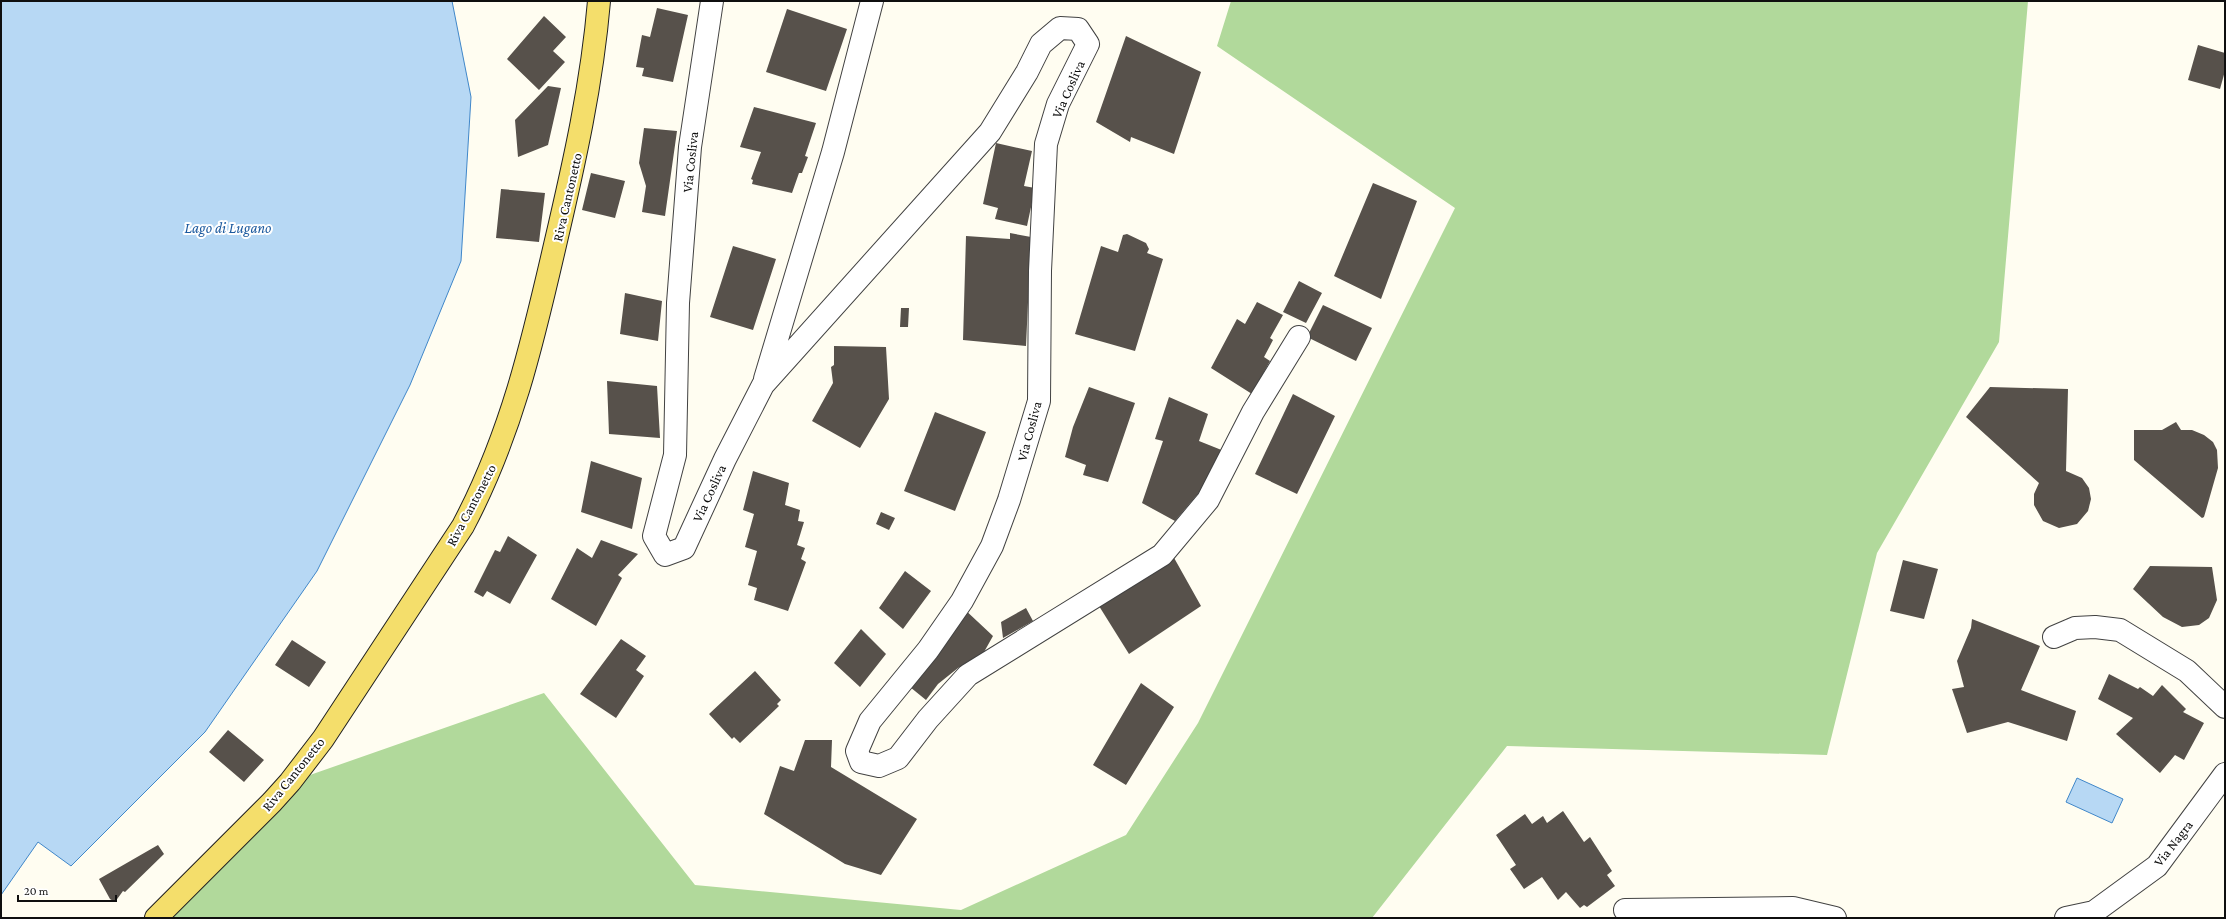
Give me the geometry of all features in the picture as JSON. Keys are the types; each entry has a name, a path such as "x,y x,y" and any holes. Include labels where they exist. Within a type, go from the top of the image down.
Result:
{"main road":[{"name":"Riva Cantonetto","path":"156,918 272,802 323,739 463,526 482,490 498,451 526,370 583,126 595,47 599,1"}],"street":[{"name":"Via Cosliva","path":"712,1 690,148 678,303 675,455 654,536 665,555 684,548 725,459 763,385 990,132 1041,44 1060,28 1078,29 1088,44 1058,104 1046,144 1040,271 1039,402 1009,500 992,546 962,601 928,650 870,721 857,751 861,762 879,766 898,758 928,719 968,675 1162,555 1208,500 1253,412 1299,337"},
{"path":"763,385 832,152 872,1"},
{"path":"2054,638 2076,628 2095,627 2120,630 2187,671 2225,707"},
{"name":"Via Nagra","path":"2066,918 2094,912 2157,866 2225,774"},
{"path":"1625,910 1792,908 1834,918"}],"green space":[{"path":"1231,1 2028,1 1999,342 1877,553 1827,755 1507,746 1372,918 156,918 290,782 544,693 695,885 961,910 1126,835 1198,723 1455,208 1217,46"}],"water":[{"name":"Lago di Lugano","path":"1,1 452,1 471,97 461,261 410,385 317,571 205,732 71,866 38,842 1,895"},
{"path":"2077,778 2123,799 2112,823 2066,802"}],"building":[{"path":"657,8 688,15 673,82 642,76 644,68 636,67 642,35 650,37"},
{"path":"787,9 847,29 826,91 766,72"},
{"path":"544,16 566,37 553,51 565,62 539,90 507,59"},
{"path":"1126,36 1201,72 1174,154 1131,137 1130,142 1096,122"},
{"path":"2198,45 2225,53 2225,71 2220,89 2188,80"},
{"path":"548,86 561,88 548,145 518,157 515,120"},
{"path":"754,107 816,123 805,156 808,157 802,173 799,173 792,193 752,184 753,180 751,179 761,152 740,147"},
{"path":"644,128 677,131 665,216 642,212 646,186 639,163"},
{"path":"996,143 1032,151 1024,186 1035,188 1027,226 995,219 998,208 983,204"},
{"path":"591,173 625,181 615,218 582,210"},
{"path":"1373,183 1417,201 1381,299 1334,276"},
{"path":"501,189 545,193 539,242 496,238"},
{"path":"1010,233 1031,237 1026,346 963,340 966,236 1010,239"},
{"path":"1127,234 1146,243 1149,249 1147,253 1163,259 1135,351 1075,334 1101,246 1118,252 1123,235"},
{"path":"733,246 776,259 753,330 710,317"},
{"path":"1299,281 1322,293 1306,323 1283,312"},
{"path":"625,293 662,301 658,341 620,334"},
{"path":"1257,302 1283,315 1270,338 1273,340 1264,357 1270,361 1252,394 1211,368 1237,319 1245,324"},
{"path":"1323,305 1372,328 1356,361 1307,337"},
{"path":"901,308 909,308 908,327 900,327"},
{"path":"834,346 886,347 889,399 860,448 812,421 833,383 831,367 834,365"},
{"path":"607,381 657,386 660,438 609,434"},
{"path":"1089,387 1135,403 1108,482 1083,475 1086,465 1065,457 1073,427"},
{"path":"1990,387 2068,389 2066,471 2082,478 2089,488 2091,499 2088,511 2077,524 2059,528 2043,521 2034,505 2034,494 2039,483 1966,417"},
{"path":"1293,394 1335,416 1297,494 1255,474"},
{"path":"1169,397 1208,414 1199,441 1224,451 1207,483 1175,521 1142,503 1163,441 1155,439"},
{"path":"935,412 986,432 955,511 904,491"},
{"path":"2176,422 2181,430 2192,430 2204,435 2213,442 2217,450 2218,468 2204,517 2202,518 2134,460 2134,430 2162,430"},
{"path":"591,461 642,478 632,529 581,512"},
{"path":"753,471 789,483 785,505 800,510 798,521 804,522 797,545 805,548 801,559 806,562 788,611 754,600 757,588 748,585 757,551 745,547 754,514 743,510"},
{"path":"881,512 895,518 889,530 876,524"},
{"path":"508,536 537,555 510,604 487,591 483,597 474,592 495,550 500,552"},
{"path":"601,540 638,554 618,575 622,578 596,626 551,599 577,548 592,558"},
{"path":"1173,556 1201,606 1129,654 1099,606"},
{"path":"1903,560 1938,569 1924,619 1890,611"},
{"path":"2150,566 2212,567 2217,600 2209,618 2199,625 2182,627 2163,617 2133,589"},
{"path":"905,571 931,591 903,629 879,608"},
{"path":"962,607 993,636 984,652 958,668 938,684 926,700 910,687"},
{"path":"1026,608 1033,621 1003,638 1001,622"},
{"path":"1972,619 2040,646 2021,690 2076,711 2067,741 2008,722 1967,733 1952,689 1964,687 1957,661 1971,628"},
{"path":"861,629 886,654 860,687 834,663"},
{"path":"621,639 646,656 636,670 644,676 616,718 580,694"},
{"path":"292,640 326,662 309,687 275,665"},
{"path":"755,671 781,700 777,704 779,706 740,743 734,737 732,739 709,714"},
{"path":"2109,674 2138,689 2140,687 2153,696 2162,685 2186,709 2183,712 2204,723 2184,760 2175,755 2160,773 2116,734 2133,718 2098,699"},
{"path":"1141,683 1174,707 1126,785 1093,765"},
{"path":"228,730 264,760 244,782 209,752"},
{"path":"805,740 832,740 831,767 917,819 881,875 845,864 764,814 780,766 794,771"},
{"path":"1563,811 1584,842 1590,837 1612,871 1607,875 1615,886 1587,907 1584,905 1580,908 1566,892 1558,900 1542,877 1524,889 1510,869 1516,865 1496,835 1525,814 1532,824 1543,816 1547,823"},
{"path":"158,845 164,854 125,892 123,891 115,902 110,899 99,879"}]}
